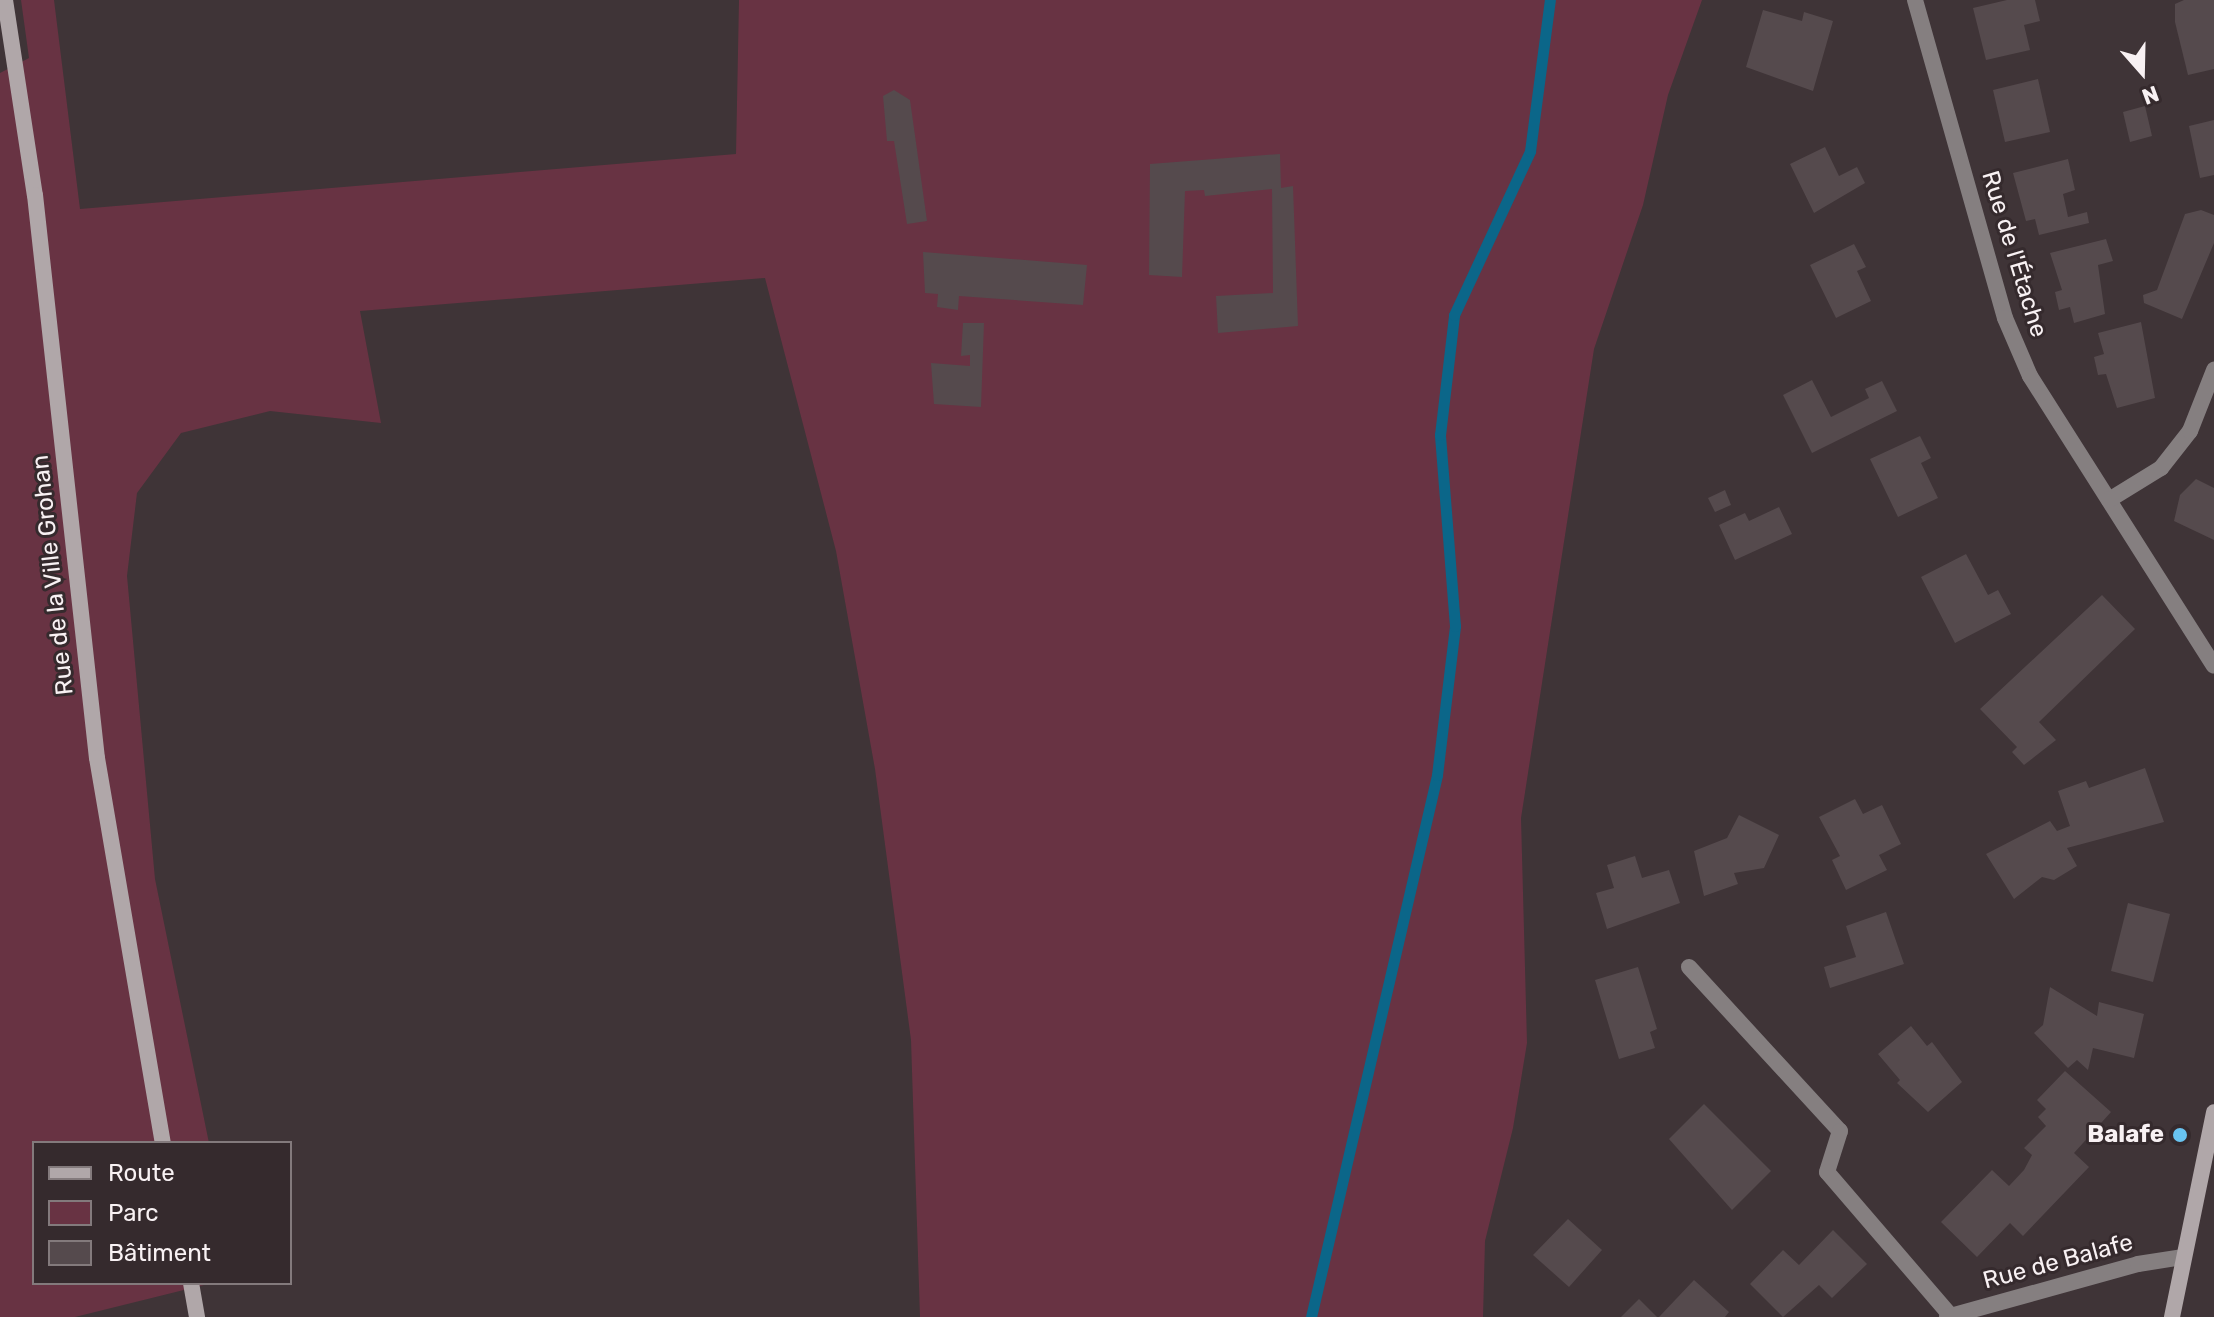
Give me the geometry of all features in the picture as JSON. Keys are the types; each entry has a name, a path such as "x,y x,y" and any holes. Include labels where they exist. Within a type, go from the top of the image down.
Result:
{"street":[{"name":"Rue de la Ville Grohan","path":"5,0 35,195 97,758 163,1141"},
{"name":"Rue de l'Étache","path":"1915,0 2005,318 2030,376 2214,666"},
{"path":"2109,500 2161,468 2190,431 2214,370"},
{"path":"1689,967 1840,1131 1827,1172 1949,1316"},
{"path":"2172,1317 2214,1112"},
{"name":"Rue de Balafe","path":"1949,1316 2138,1264 2183,1257"},
{"path":"191,1285 197,1317"}],"green space":[{"path":"21,0 54,0 80,209 736,154 739,0 1702,0 1668,95 1643,205 1594,349 1521,818 1527,1043 1513,1128 1485,1241 1483,1317 920,1317 911,1040 875,769 836,551 765,278 360,311 381,423 270,411 181,433 137,493 127,576 155,879 209,1141 32,1141 32,1285 204,1285 75,1317 0,1317 0,73 29,58"}],"building":[{"path":"2007,0 2035,0 2040,21 2024,25 2030,50 1986,60 1973,8"},
{"path":"2184,0 2214,0 2214,69 2188,75 2175,22 2175,4"},
{"path":"1763,10 1802,21 1804,12 1833,21 1813,91 1746,67"},
{"path":"2038,79 2050,132 2005,142 1993,90"},
{"path":"894,90 910,100 927,221 907,224 894,141 887,141 883,96"},
{"path":"2145,106 2152,136 2130,142 2123,112"},
{"path":"2214,120 2214,175 2200,178 2189,126"},
{"path":"1825,147 1839,176 1857,167 1865,183 1814,213 1790,164"},
{"path":"1280,154 1281,188 1293,186 1298,326 1218,333 1216,296 1273,293 1272,189 1205,196 1204,190 1185,191 1182,277 1149,275 1150,164"},
{"path":"2068,159 2075,190 2063,194 2068,217 2087,212 2089,223 2039,235 2035,219 2026,221 2013,173"},
{"path":"2201,210 2214,215 2214,243 2182,319 2144,303 2143,295 2157,290 2185,214"},
{"path":"2106,239 2113,261 2098,265 2105,314 2074,323 2070,307 2059,310 2055,292 2062,290 2050,253"},
{"path":"1854,244 1866,267 1857,271 1871,301 1836,318 1810,265"},
{"path":"923,252 1087,265 1083,305 959,296 958,310 937,307 938,294 925,293"},
{"path":"2141,322 2155,398 2117,408 2106,374 2098,375 2094,357 2104,354 2098,333"},
{"path":"963,323 984,323 981,407 934,404 931,363 970,366 970,355 961,356"},
{"path":"1812,380 1831,417 1869,398 1865,389 1882,381 1897,411 1812,453 1783,395"},
{"path":"1920,436 1931,458 1921,463 1938,498 1898,517 1870,459"},
{"path":"2196,479 2214,488 2214,540 2174,521 2180,495"},
{"path":"1725,490 1731,505 1715,512 1708,498"},
{"path":"1779,507 1792,534 1735,560 1719,525 1745,513 1749,521"},
{"path":"1966,554 1988,595 1998,590 2011,614 1955,643 1921,577"},
{"path":"2102,595 2135,629 2039,722 2056,740 2024,765 2012,752 2017,747 1980,709"},
{"path":"2145,768 2164,822 2067,848 2077,866 2054,880 2042,877 2014,899 1986,854 2050,821 2057,831 2070,826 2058,791 2086,781 2089,788"},
{"path":"1855,799 1863,814 1882,805 1901,844 1879,855 1887,870 1846,890 1832,860 1840,856 1819,817"},
{"path":"1739,815 1779,835 1764,868 1734,873 1738,884 1704,896 1694,851 1727,838"},
{"path":"1635,856 1642,878 1669,870 1680,903 1607,929 1596,893 1614,888 1607,865"},
{"path":"2128,903 2170,914 2153,982 2111,971"},
{"path":"1886,912 1904,964 1830,988 1824,967 1856,957 1846,926"},
{"path":"1638,967 1657,1029 1650,1032 1655,1048 1619,1059 1595,980"},
{"path":"2050,987 2097,1016 2099,1002 2144,1014 2134,1058 2093,1048 2088,1070 2077,1060 2068,1068 2034,1033 2043,1025"},
{"path":"1911,1026 1927,1046 1932,1042 1962,1082 1928,1112 1897,1083 1900,1080 1878,1054"},
{"path":"2065,1071 2111,1112 2074,1153 2089,1167 2023,1236 2010,1223 1977,1257 1941,1222 1992,1170 2009,1186 2024,1170 2032,1155 2024,1148 2046,1126 2038,1117 2046,1109 2037,1100"},
{"path":"1704,1104 1771,1171 1732,1210 1669,1139"},
{"path":"1568,1219 1602,1250 1569,1287 1533,1255"},
{"path":"1833,1230 1867,1264 1832,1298 1819,1285 1783,1317 1750,1284 1783,1250 1799,1265"},
{"path":"1694,1280 1729,1312 1725,1317 1659,1317"},
{"path":"1639,1299 1657,1317 1621,1317"}],"waterway":[{"path":"1311,1317 1437,775 1455,626 1440,435 1454,315 1530,151 1550,0"}],"place":[{"name":"Balafe","path":"2180,1135"}]}
